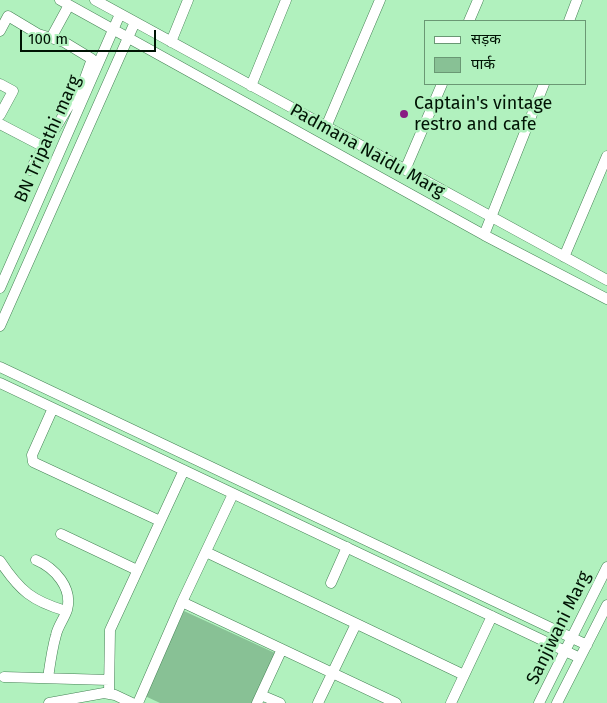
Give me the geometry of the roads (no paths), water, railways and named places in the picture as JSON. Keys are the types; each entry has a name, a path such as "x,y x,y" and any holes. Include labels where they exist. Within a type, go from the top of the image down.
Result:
{"street":[{"path":"51,38 64,2 113,30 120,14 94,0"},
{"path":"171,42 188,0"},
{"path":"251,86 286,0"},
{"path":"326,127 380,0"},
{"path":"469,20 478,0"},
{"path":"569,20 577,0"},
{"name":"Padmana Naidu Marg","path":"120,14 607,280"},
{"path":"0,31 8,16 38,34 64,42 92,59 84,81 30,170"},
{"path":"0,326 135,22"},
{"name":"Padmana Naidu Marg","path":"113,30 484,235 607,299"},
{"name":"BN Tripathi marg","path":"0,288 113,30"},
{"path":"0,84 13,92 0,115"},
{"path":"405,170 442,85"},
{"path":"484,235 544,85"},
{"path":"0,124 44,147"},
{"path":"53,132 66,138"},
{"path":"564,257 607,156"},
{"path":"0,367 586,645"},
{"path":"0,383 580,658"},
{"path":"53,408 32,456 33,462 160,521"},
{"path":"109,693 110,630 184,470"},
{"path":"138,703 182,602 234,494"},
{"path":"61,534 137,570"},
{"path":"331,583 347,547"},
{"path":"206,552 464,675"},
{"path":"36,560 45,564 61,579 68,601 56,635 48,678"},
{"path":"0,561 13,579 29,595 42,604 66,611"},
{"name":"Sanjiwani Marg","path":"540,703 607,567"},
{"path":"182,602 396,703"},
{"name":"Sanjiwani Marg","path":"557,703 607,604"},
{"path":"451,703 492,616"},
{"path":"318,703 356,624"},
{"path":"280,703 259,699 282,649"},
{"path":"4,678 109,680"},
{"path":"49,703 109,693 132,703"}],"place":[{"name":"Captain's vintage restro and cafe","path":"404,114"}]}
